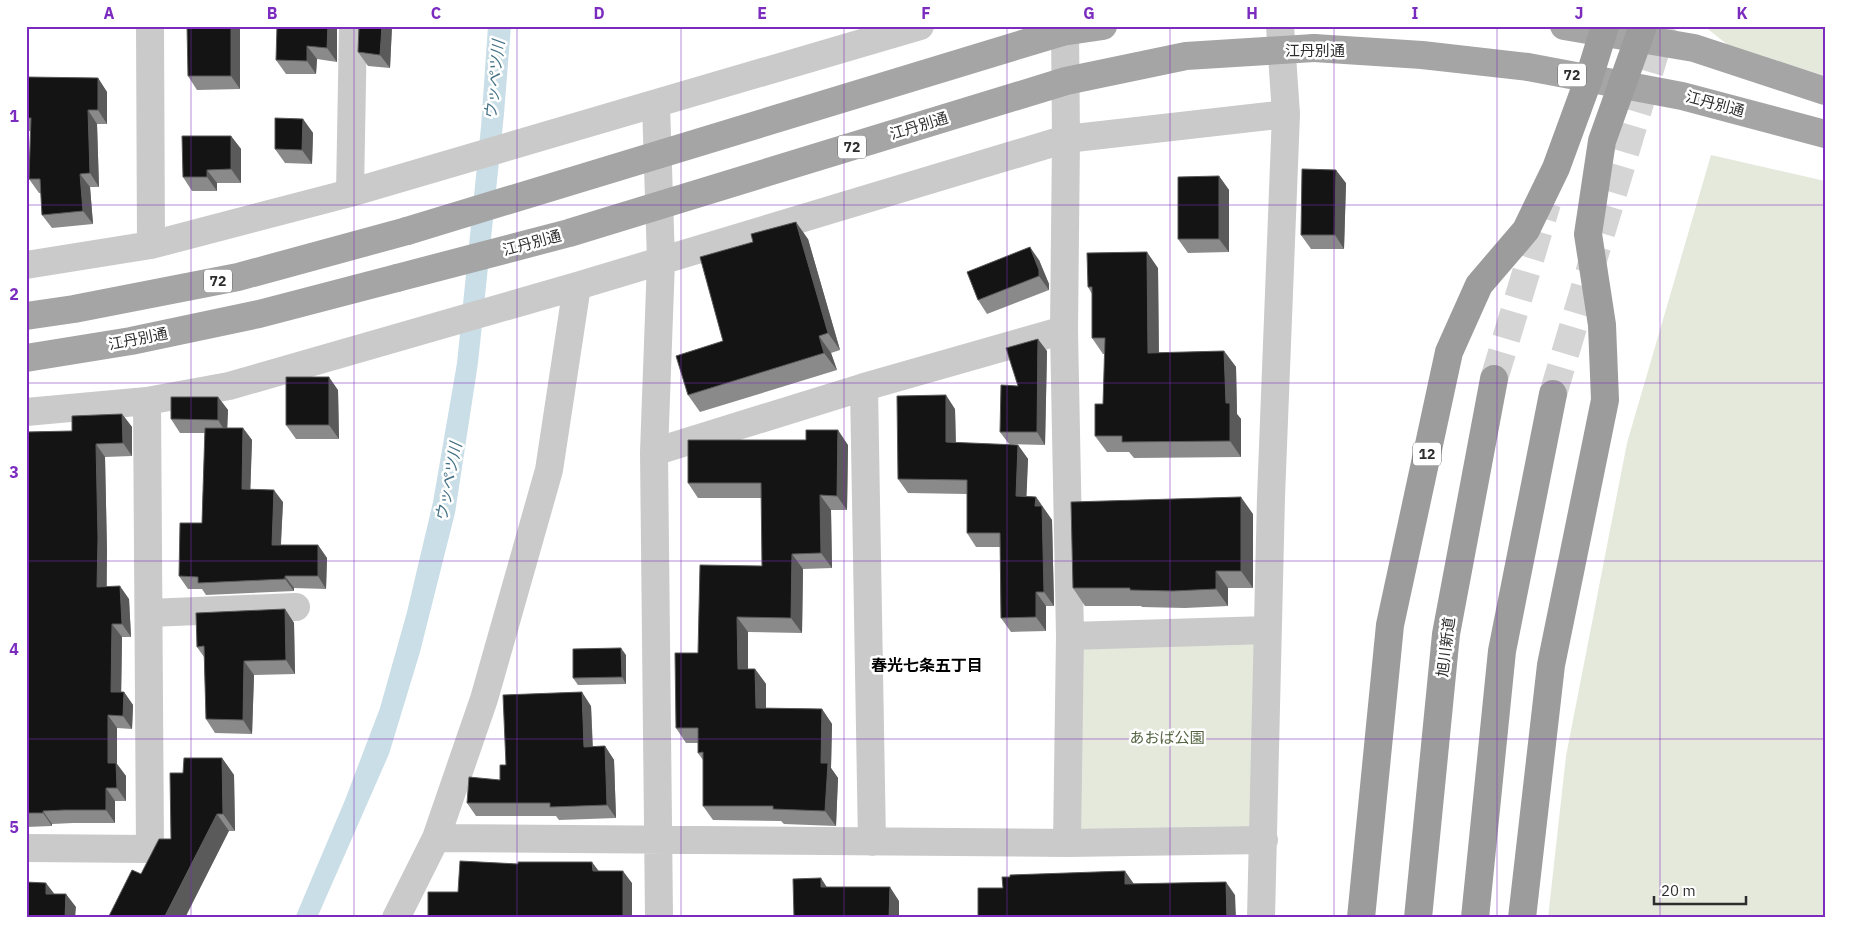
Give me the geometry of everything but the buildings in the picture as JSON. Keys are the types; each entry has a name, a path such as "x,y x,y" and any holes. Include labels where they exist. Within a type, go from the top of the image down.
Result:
{"highway":[{"name":"12","path":"1361,918 1390,625 1449,352 1479,285 1526,230 1556,168 1589,78 1604,29"},
{"path":"1522,918 1551,665 1605,400 1602,325 1588,234 1602,141 1641,32"},
{"name":"旭川新道","path":"1418,918 1446,634 1494,379"},
{"path":"1475,918 1502,651 1553,394"}],"main road":[{"name":"72","path":"26,316 74,309 238,277 407,231 1062,32 1103,26"},
{"path":"1564,26 1641,32 1825,91"},
{"name":"江丹別通","path":"26,358 130,341 250,316 397,278 569,233 1066,82 1186,56 1314,48 1422,55 1528,67 1682,96 1825,134"}],"street":[{"path":"150,26 151,245"},
{"path":"350,193 353,26"},
{"path":"26,265 151,245 350,193 920,26"},
{"path":"1065,26 1064,330 1070,636 1067,844"},
{"path":"1261,918 1271,497 1286,114 1280,26"},
{"path":"656,104 661,261 654,452 660,841 659,918"},
{"path":"26,412 148,401 229,386 661,261 1066,139 1286,114"},
{"path":"396,918 436,838 484,699 549,470 566,289"},
{"path":"654,452 864,387 1064,330"},
{"path":"864,387 872,842"},
{"path":"26,848 150,849 148,401"},
{"path":"149,613 296,607"},
{"path":"1070,636 1268,630"},
{"path":"436,838 1067,844 1264,840"}],"green space":[{"path":"1704,26 1825,26 1825,76 1728,45"},
{"path":"1711,155 1825,181 1825,918 1548,918 1566,756 1627,443"},
{"name":"あおば公園","path":"1267,630 1264,840 1067,843 1070,636"}],"water":[{"name":"ウッペツ川","path":"488,26 511,26 504,114 478,363 455,513 420,652 389,754 317,918 295,918 345,800 380,708 407,612 433,502 457,363 481,127"}],"tunnel":[{"path":"1553,394 1663,26"},
{"path":"1494,379 1547,203"}],"district":[{"name":"春光七条五丁目","path":"927,665"}]}
